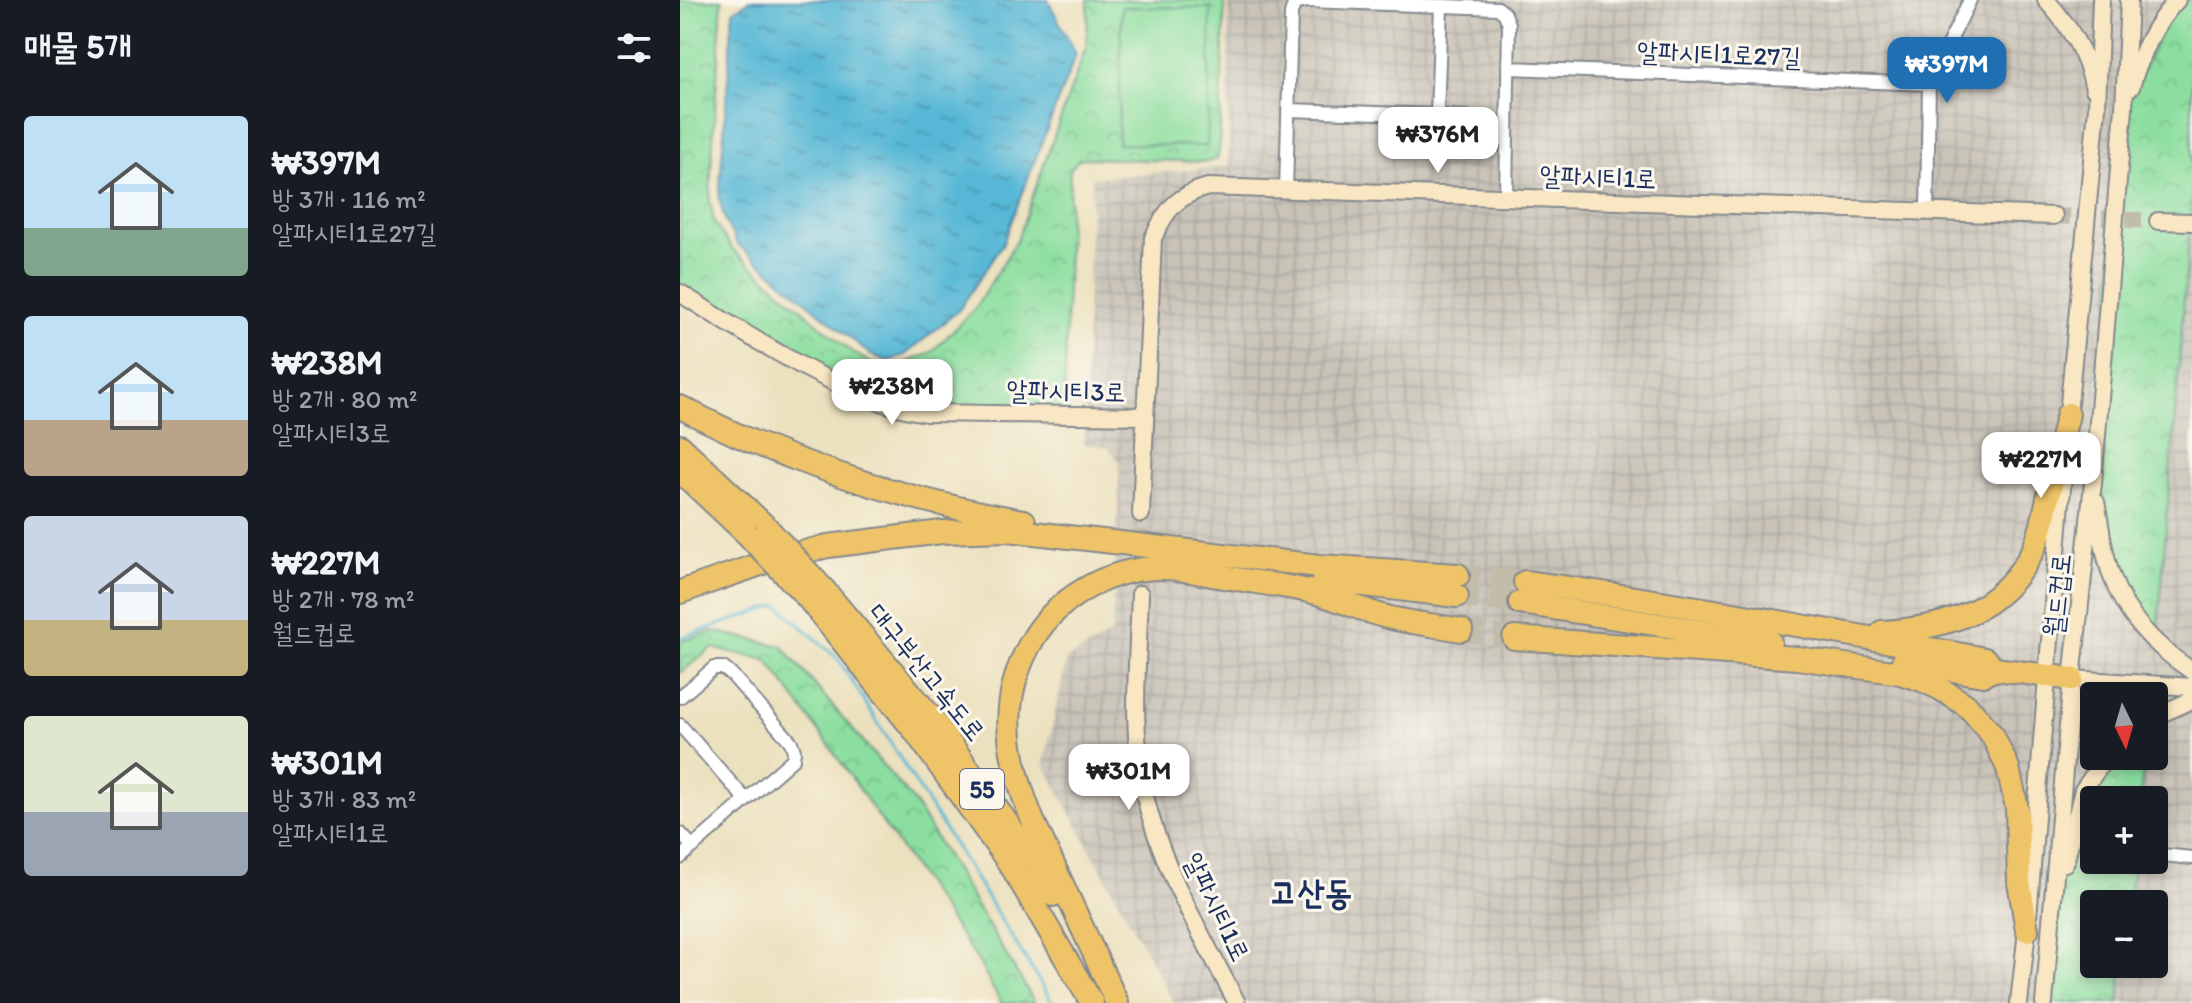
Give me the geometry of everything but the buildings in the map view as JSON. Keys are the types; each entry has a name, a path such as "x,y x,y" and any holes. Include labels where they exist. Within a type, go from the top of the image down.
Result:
{"highway":[{"path":"680,407 784,454 919,499 1162,555"},
{"path":"1852,634 1927,629 1954,621 1981,607 2008,585 2033,551 2068,414"},
{"name":"대구부산고속도로","path":"680,446 931,717 1033,859 1117,1003"},
{"name":"대구부산고속도로","path":"680,471 719,507 757,531"},
{"path":"680,483 719,507"},
{"path":"680,592 772,560 828,546 942,532 1008,530 1245,569 1384,617 1461,630"},
{"path":"680,603 734,583 815,561 869,551 1009,542 1162,555"},
{"path":"1117,1003 1021,791 1010,739 1011,689 1032,639 1067,601 1099,581 1132,571 1162,555"},
{"path":"1245,569 1320,566 1458,585"},
{"path":"1995,669 1985,659 1639,598 1522,593 1983,675 1995,669 2072,679"},
{"name":"대구부산고속도로","path":"816,594 1012,867 1092,1003"},
{"path":"1514,638 1797,658 1900,673 1939,688 1974,713 1993,736 2005,758 2017,808 2019,882 2027,930"}],"main road":[{"path":"2046,0 2078,43 2092,81 2097,108"},
{"name":"월드컵로","path":"2019,1003 2097,108 2101,0"},
{"name":"월드컵로","path":"2044,1003 2072,679 2093,483 2124,108 2129,0"},
{"path":"2124,108 2144,47 2153,30 2177,0"},
{"name":"알파시티1로","path":"1141,514 1153,238 1164,215 1193,191 1208,187 2054,216"},
{"path":"2158,221 2192,222"},
{"name":"알파시티3로","path":"680,293 724,323 806,368 853,392 906,410 927,413 1145,416"},
{"path":"2093,483 2111,575 2127,609 2172,658 2192,671"},
{"name":"알파시티1로","path":"1140,594 1136,721 1145,795 1179,890 1237,1003"},
{"path":"2072,679 2192,687"},
{"path":"2168,711 2192,700"},
{"path":"2053,911 2083,790 2097,770"}],"street":[{"path":"1927,212 1929,84 1970,0"},
{"path":"1286,190 1291,14 1294,4 1307,1 1498,8 1505,14 1509,24 1506,197"},
{"path":"1437,115 1441,6"},
{"name":"알파시티1로27길","path":"1508,68 1929,84"},
{"path":"1288,110 1466,117"},
{"path":"680,697 714,668 723,668 791,742 794,751 793,759 680,858"},
{"path":"680,725 746,800"},
{"path":"680,833 693,847"},
{"path":"2168,856 2192,858"}],"shaded area":[{"path":"1228,0 2192,0 2192,1003 1174,1003 1044,764 1067,659 1112,633 1120,463 1108,447 1083,444 1092,178 1228,167"}],"green space":[{"path":"680,0 722,0 711,171 710,200 714,222 733,250 848,349 874,365 897,367 932,352 976,307 1017,240 1087,44 1088,0 1225,0 1217,159 1207,162 1087,158 1079,159 1070,169 1064,415 876,401 680,293"},
{"path":"2177,0 2192,0 2192,197 2157,644 2127,609 2096,500 2124,108"},
{"path":"1122,7 1211,8 1207,146 1118,144"},
{"path":"712,631 782,646 914,802 1035,1003 1001,1003 978,961 767,660 712,648 680,673 680,642"},
{"path":"2097,770 2143,770 2141,786 2086,786"},
{"path":"2080,802 2080,874 2132,874 2131,890 2080,890 2080,978 2122,978 2119,1003 2044,1003 2053,911"}],"water":[{"path":"750,0 1048,0 1076,54 1003,243 959,310 905,355 888,361 871,355 737,244 725,220 719,198 733,11"}],"waterway":[{"path":"680,638 778,605 838,659 1053,1003"}],"tunnel":[{"path":"2054,216 2158,221"},
{"path":"1140,594 1141,514"},
{"path":"1458,575 1525,582"},
{"path":"1457,596 1520,603"},
{"path":"1461,630 1514,638"}],"district":[{"name":"고산동","path":"1311,892"}]}
